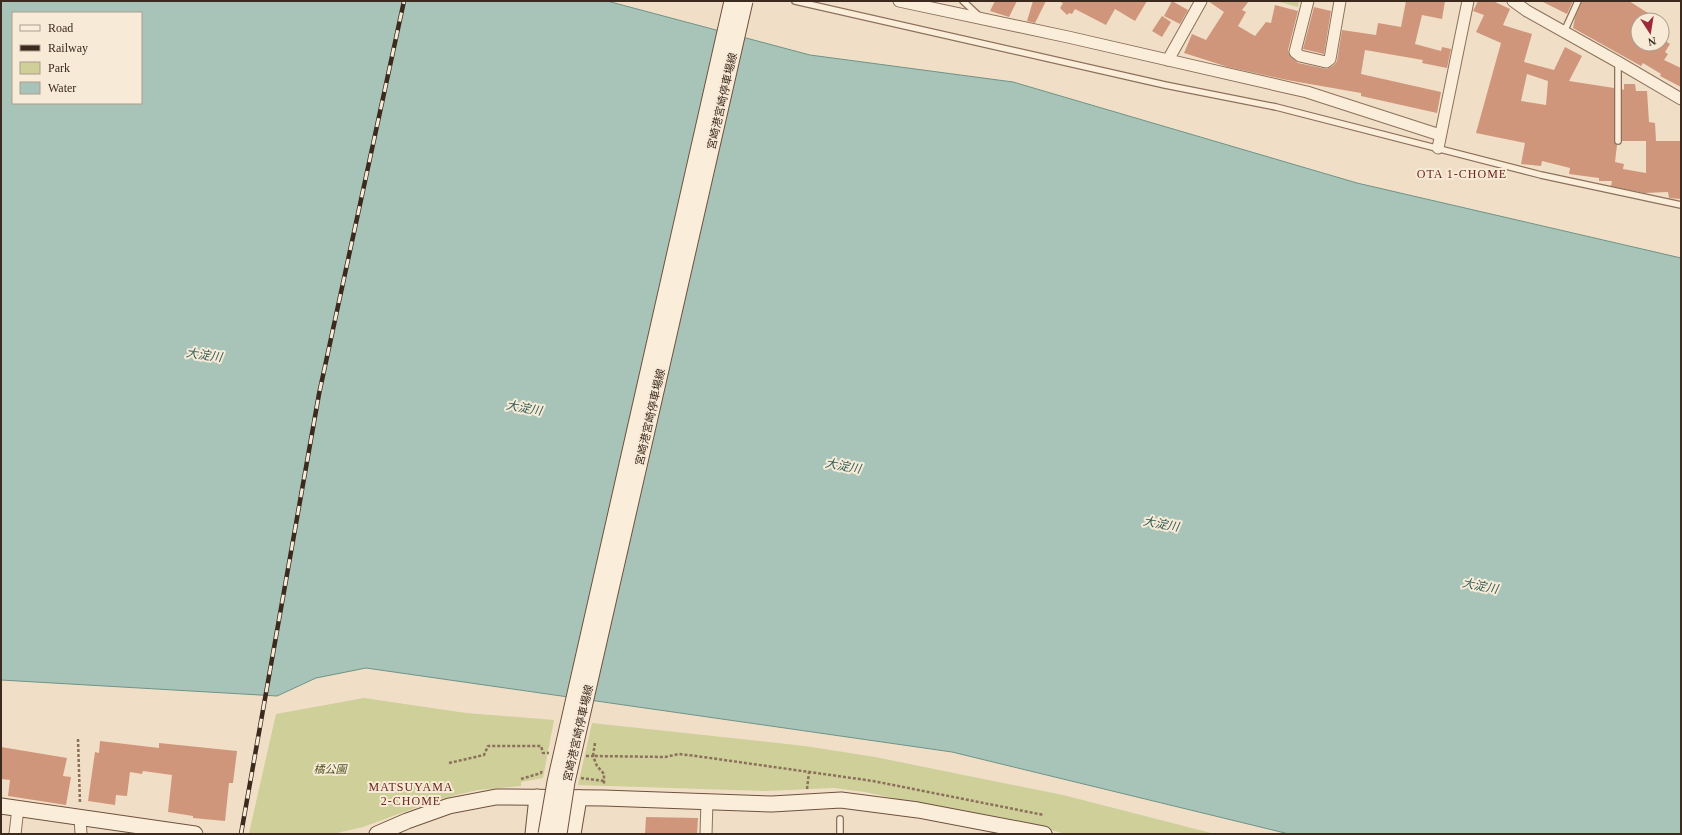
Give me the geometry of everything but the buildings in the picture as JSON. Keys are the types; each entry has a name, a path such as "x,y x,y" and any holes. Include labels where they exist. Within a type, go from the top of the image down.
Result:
{"main road":[{"name":"宮崎港宮崎停車場線","path":"546,834 555,782 732,1"},
{"name":"宮崎港宮崎停車場線","path":"559,834 567,782 745,1"},
{"path":"377,834 407,821 449,806 496,797 772,804 841,800 918,810 1040,833"},
{"path":"533,834 537,797"},
{"path":"573,834 579,798"},
{"path":"1,806 194,834"}],"street":[{"path":"899,1 1068,37 1307,92 1440,135"},
{"path":"1168,60 1201,1"},
{"path":"1308,1 1295,52 1300,56 1326,62 1330,59 1340,1"},
{"path":"1438,148 1468,1"},
{"path":"1512,1 1681,99"},
{"path":"706,834 707,802"},
{"path":"15,834 18,808"},
{"path":"80,817 81,834"}],"lane":[{"path":"795,1 1165,85 1276,108 1541,174 1681,205"},
{"path":"963,1 983,20"},
{"path":"1564,32 1578,1"},
{"path":"1618,62 1618,140"},
{"path":"840,819 840,834"}],"path":[{"path":"78,740 80,817"},
{"path":"595,743 593,756 665,757 679,754 873,781 1044,815"},
{"path":"449,763 484,755 488,746 541,746 543,753"},
{"path":"521,780 541,773 544,763"},
{"path":"807,791 809,772"},
{"path":"581,773 580,778 604,781"}],"green space":[{"path":"1276,1 1299,1 1298,7"},
{"name":"橘公園","path":"364,698 466,713 554,720 543,778 521,782 521,786 478,790 456,795 434,801 363,827 337,833 249,833 276,714"},
{"path":"592,723 805,746 875,757 1063,795 1215,834 1066,834 1013,820 920,804 865,792 834,788 766,791 578,785"}],"water":[{"name":"大淀川","path":"1,1 607,1 810,55 1013,82 1357,183 1681,258 1681,834 1289,834 952,752 366,668 316,678 277,696 1,680"}],"railway":[{"path":"241,834 319,394 404,1"}],"district":[{"name":"OTA 1-CHOME","path":"1462,174"},
{"name":"MATSUYAMA 2-CHOME","path":"411,794"}]}
